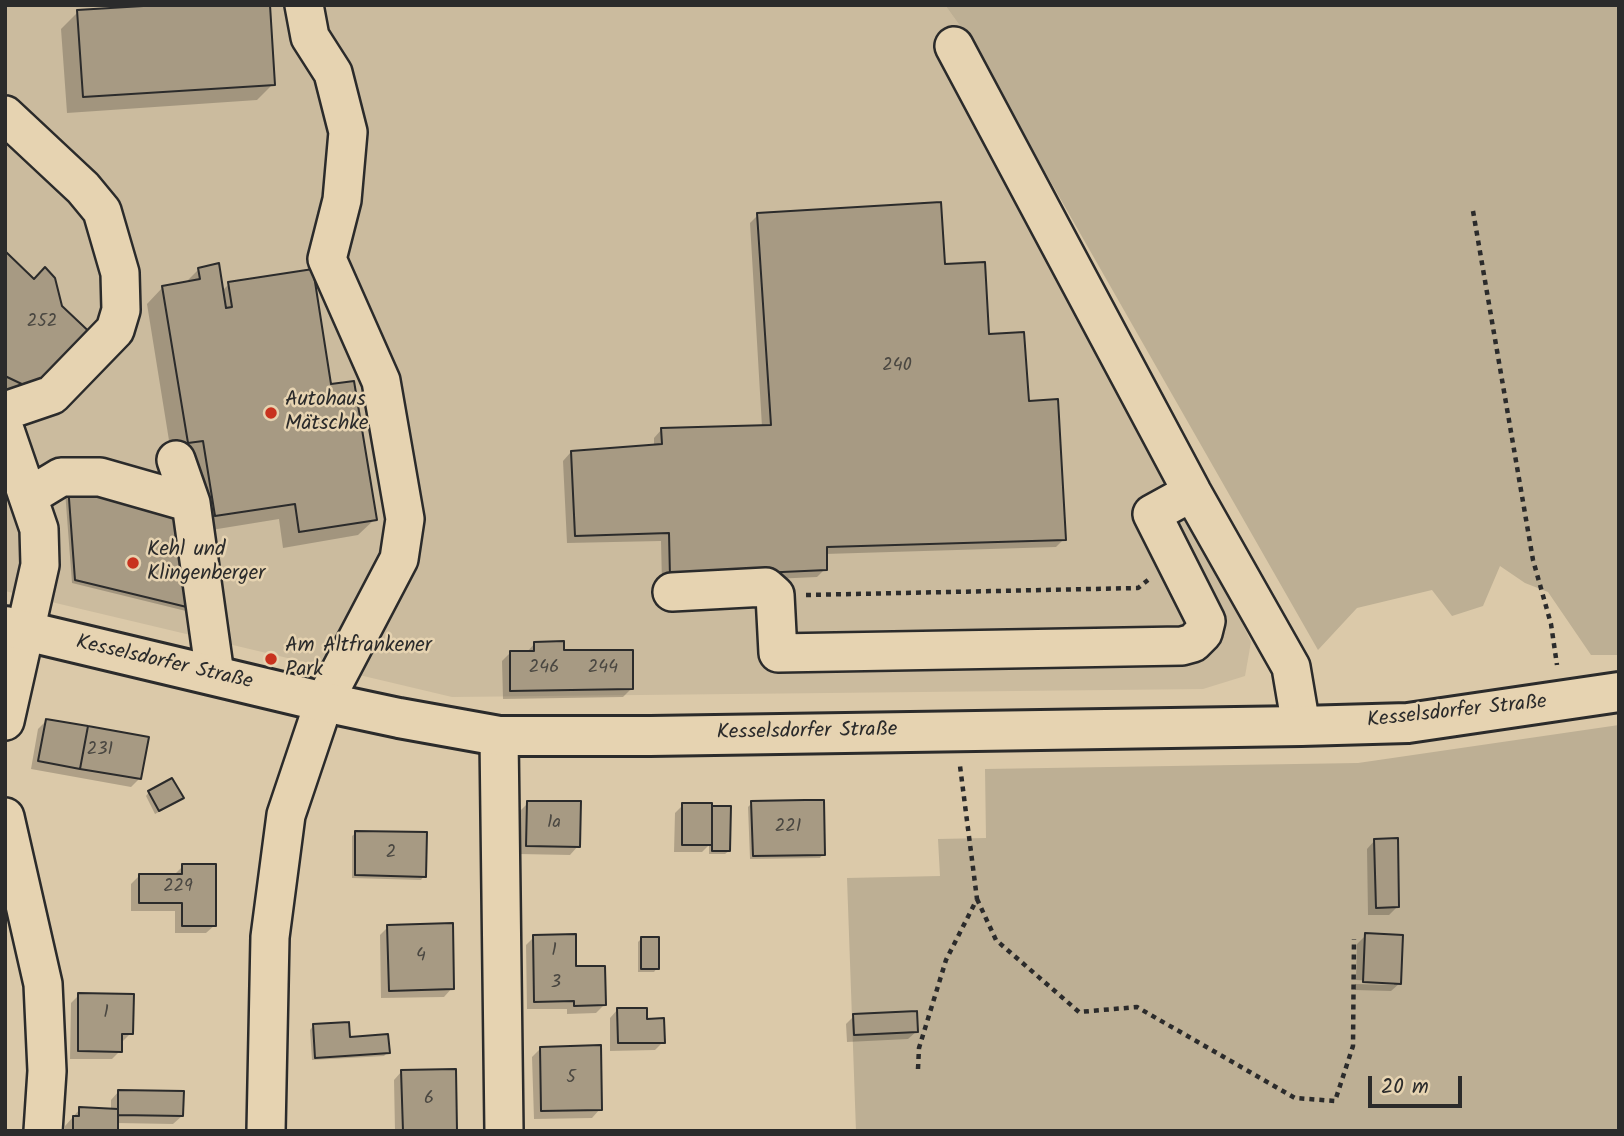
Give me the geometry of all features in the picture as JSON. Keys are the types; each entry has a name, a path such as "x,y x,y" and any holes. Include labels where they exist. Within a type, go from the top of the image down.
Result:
{"main road":[{"name":"Kesselsdorfer Straße","path":"15,629 324,702 499,736 650,736 1408,723 1619,692"}],"street":[{"path":"266,1131 270,937 286,815 324,702 400,559 405,519 381,381 327,259 342,200 348,132 333,73 310,37 304,5"},
{"path":"954,46 1192,492 1291,667 1301,726"},
{"path":"5,115 83,188 102,211 120,273 121,310 115,330 52,396 5,411"},
{"path":"5,430 39,529 40,565 15,629 5,721"},
{"path":"176,460 191,503 215,675"},
{"path":"29,498 61,477 100,477 191,503"},
{"path":"672,592 765,587 775,595 778,653 1182,646 1193,643 1203,633 1206,621 1152,514 1192,492"},
{"path":"499,736 504,1131"},
{"path":"5,817 43,984 47,1071 43,1131"}],"path":[{"path":"1473,211 1533,560 1551,624 1562,701"},
{"path":"775,595 1138,589 1148,579"},
{"path":"955,730 977,899 996,940 1079,1012 1137,1007 1295,1098 1335,1101 1353,1046 1354,939"},
{"path":"918,1069 919,1048 946,960 977,899"}],"shaded area":[{"path":"5,5 945,5 968,37 1251,642 1245,676 1203,689 452,697 5,591"},
{"path":"945,5 1619,5 1619,655 1591,655 1548,592 1525,583 1500,566 1483,606 1452,616 1432,590 1357,608 1318,650 968,37"},
{"path":"1619,725 1619,1131 856,1131 847,878 940,876 938,839 986,838 985,769 1358,763"}],"building":[{"path":"160,5 270,5 275,85 83,97 77,10"},
{"path":"941,202 945,264 985,262 989,334 1024,332 1029,401 1058,399 1066,540 827,547 827,570 670,577 669,533 575,536 571,451 662,444 661,428 771,425 757,213"},
{"path":"5,251 34,279 45,267 55,278 62,306 98,340 72,367 28,387 5,376"},
{"name":"Autohaus Mätschke","path":"219,263 226,308 232,307 228,282 313,269 331,384 354,381 377,520 299,532 295,504 215,516 203,441 188,443 162,286 200,279 198,268"},
{"name":"Kehl und Klingenberger","path":"68,485 181,512 195,609 75,580"},
{"path":"564,641 564,650 633,650 633,689 510,691 510,651 534,651 534,642"},
{"path":"46,719 88,726 80,769 38,761"},
{"path":"88,726 149,737 141,779 80,769"},
{"path":"172,778 184,798 159,811 148,791"},
{"path":"824,800 825,855 753,856 751,801"},
{"path":"527,801 581,801 580,847 526,846"},
{"path":"682,803 712,803 712,845 682,845"},
{"path":"712,806 731,806 730,851 712,851"},
{"path":"355,831 427,832 426,877 355,875"},
{"path":"1398,838 1399,907 1376,908 1374,839"},
{"path":"182,864 216,864 216,926 182,926 182,903 139,903 139,874 182,874"},
{"path":"453,923 454,989 389,991 387,925"},
{"path":"1365,933 1403,935 1401,984 1363,982"},
{"path":"576,934 576,966 605,966 606,1005 574,1006 574,1001 534,1002 533,935"},
{"path":"641,937 659,937 659,969 641,969"},
{"path":"78,993 134,994 133,1034 122,1034 122,1052 78,1051"},
{"path":"617,1008 647,1008 647,1019 664,1018 665,1043 618,1043"},
{"path":"917,1011 918,1032 854,1035 853,1014"},
{"path":"349,1022 350,1037 388,1034 390,1053 315,1058 313,1024"},
{"path":"601,1045 602,1110 541,1111 540,1047"},
{"path":"456,1069 457,1131 403,1131 401,1070"},
{"path":"118,1090 184,1091 183,1116 118,1115"},
{"path":"79,1107 118,1109 118,1131 73,1131 73,1116 79,1116"}],"place":[{"name":"Autohaus Mätschke","path":"271,413"},
{"name":"Kehl und Klingenberger","path":"133,563"},
{"name":"Am Altfrankener Park","path":"271,659"}]}
